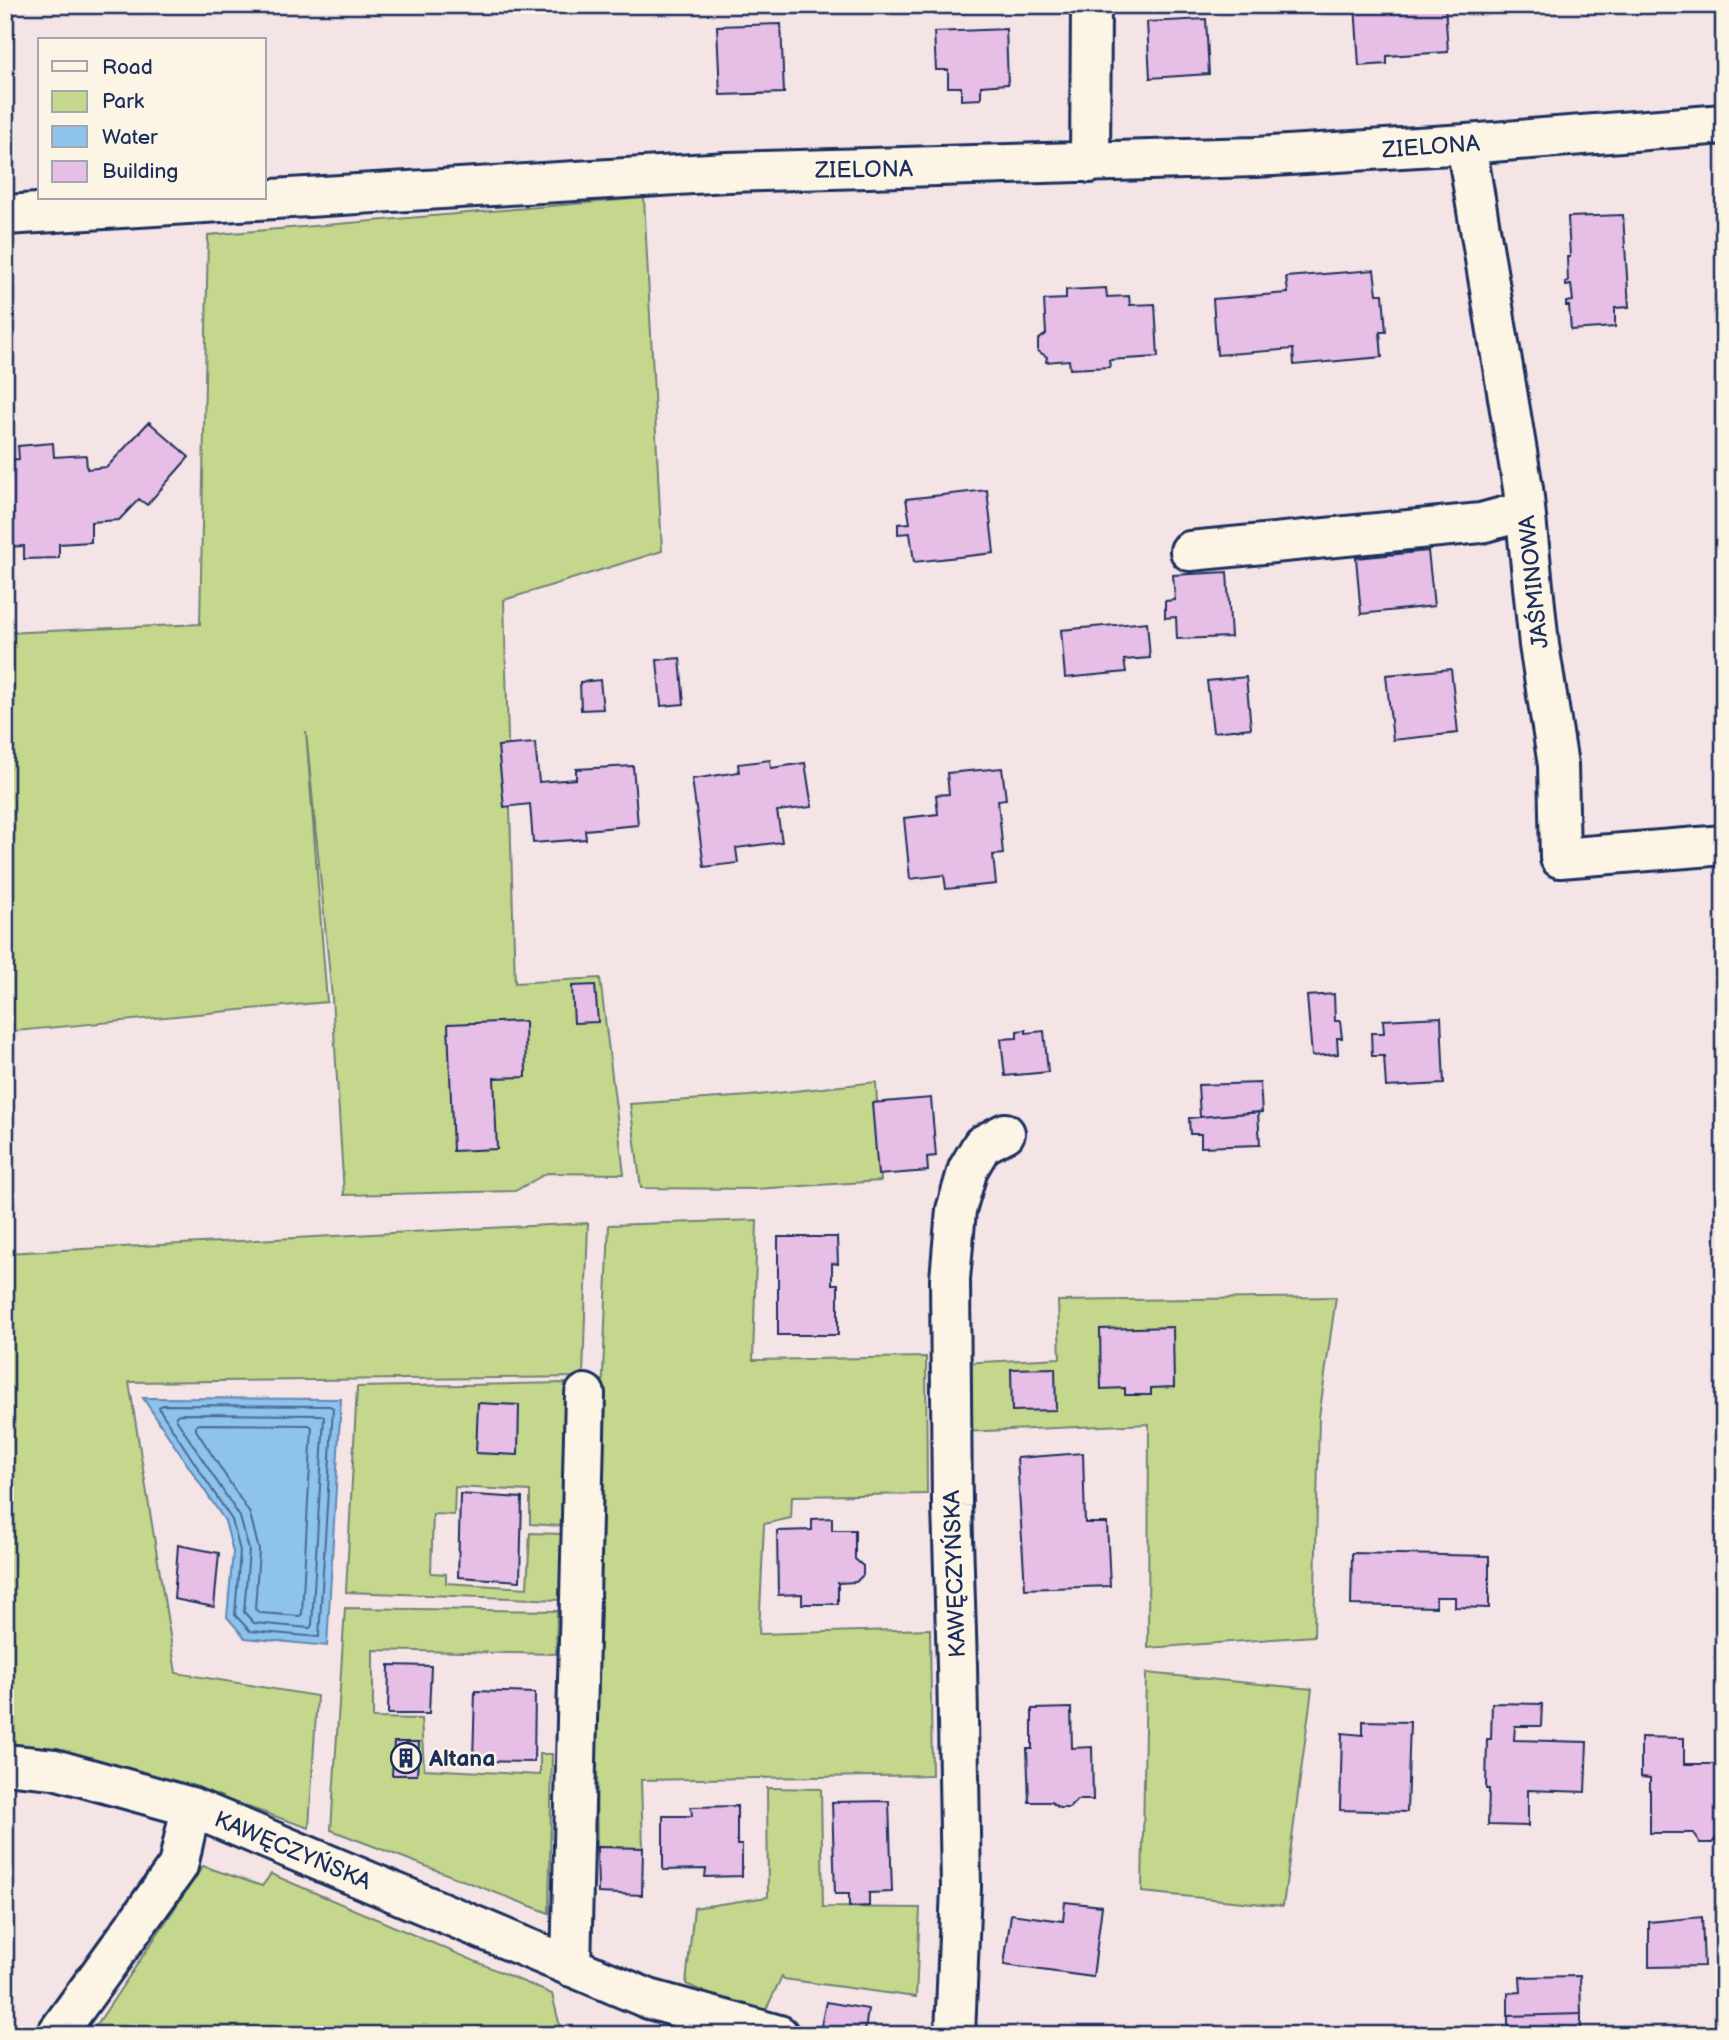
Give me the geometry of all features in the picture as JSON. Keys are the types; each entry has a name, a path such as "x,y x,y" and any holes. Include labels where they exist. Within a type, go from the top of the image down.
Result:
{"street":[{"path":"1090,163 1091,5"},
{"name":"ZIELONA","path":"266,199 727,172 1256,157 1724,124"},
{"name":"JAŚMINOWA","path":"1466,144 1523,488 1539,645 1558,765 1560,858 1724,845"},
{"name":"ZIELONA","path":"5,215 257,200"},
{"path":"1190,551 1481,523 1525,511"},
{"name":"KAWĘCZYŃSKA","path":"955,2035 961,1887 952,1506 950,1279 956,1210 968,1169 982,1145 1005,1133"},
{"path":"571,1967 585,1394"},
{"name":"KAWĘCZYŃSKA","path":"5,1763 54,1769 191,1807 649,1999 779,2035"},
{"path":"57,2035 178,1866 191,1807"}],"green space":[{"path":"644,198 662,551 504,600 515,983 600,978 624,1174 547,1173 515,1191 344,1195 332,997 306,731 327,1002 5,1032 5,633 200,624 208,235"},
{"path":"876,1082 881,1181 755,1189 641,1188 630,1104 749,1096"},
{"path":"757,1220 753,1360 926,1357 927,1494 792,1496 791,1518 764,1524 759,1634 930,1629 932,1775 641,1780 643,1848 597,1847 598,1498 609,1225"},
{"path":"588,1223 583,1377 129,1382 176,1673 317,1696 309,1828 169,1780 5,1746 5,1253"},
{"path":"1336,1297 1319,1417 1314,1636 1148,1648 1149,1424 962,1432 962,1363 1060,1358 1058,1301"},
{"path":"565,1383 563,1526 530,1524 530,1491 455,1487 454,1515 433,1514 431,1573 446,1574 446,1583 527,1588 530,1533 562,1534 562,1600 346,1592 357,1387"},
{"path":"345,1608 557,1611 556,1654 373,1650 373,1718 421,1719 424,1769 540,1775 540,1754 552,1754 549,1913 331,1830"},
{"path":"1146,1673 1312,1689 1283,1906 1142,1892"},
{"path":"767,1788 821,1789 823,1907 920,1908 916,1997 784,1979 782,1976 762,2018 686,1984 694,1908 768,1897"},
{"path":"203,1866 262,1886 271,1874 552,1994 562,2035 90,2035"}],"water":[{"path":"143,1398 341,1399 327,1646 245,1638 227,1617 233,1552 225,1521"}],"building":[{"path":"1355,5 1445,5 1448,52 1387,56 1387,64 1359,66"},
{"path":"1206,19 1209,74 1150,78 1147,22"},
{"path":"781,24 784,93 720,95 717,26"},
{"path":"1006,29 1008,84 981,86 981,99 961,100 961,87 948,87 948,70 936,70 934,32"},
{"path":"1623,215 1629,307 1615,308 1615,327 1571,330 1569,306 1566,306 1566,302 1573,301 1571,285 1566,286 1565,282 1568,281 1567,257 1570,257 1568,217"},
{"path":"1374,270 1377,294 1383,294 1386,332 1380,332 1382,357 1294,365 1293,349 1217,355 1213,299 1288,293 1286,277"},
{"path":"1106,288 1107,297 1129,296 1130,305 1155,304 1158,357 1109,360 1110,367 1070,369 1069,360 1046,362 1047,357 1038,351 1038,340 1046,334 1044,300 1066,299 1066,290"},
{"path":"149,422 189,457 147,505 139,499 119,520 91,522 91,542 59,544 59,558 24,559 24,546 5,547 5,460 19,459 18,446 53,443 54,457 86,455 87,469 107,467"},
{"path":"987,490 994,553 914,562 910,533 898,534 898,524 910,523 906,499"},
{"path":"1428,551 1434,606 1361,614 1356,558"},
{"path":"1227,572 1231,637 1177,639 1176,617 1165,618 1165,601 1175,600 1173,575"},
{"path":"1147,622 1150,658 1124,660 1126,672 1065,678 1061,630"},
{"path":"680,658 684,704 661,706 657,660"},
{"path":"1451,669 1458,733 1393,740 1386,675"},
{"path":"1246,677 1251,728 1213,732 1207,681"},
{"path":"600,680 603,709 581,710 580,682"},
{"path":"535,743 539,782 576,779 576,769 633,766 638,825 585,830 586,839 533,843 530,804 504,807 498,746"},
{"path":"770,760 771,768 805,763 812,807 777,811 782,842 736,848 738,863 704,867 692,779 739,772 738,764"},
{"path":"1002,768 1006,799 998,800 1003,854 993,855 996,884 946,889 944,875 910,879 904,818 938,814 936,795 949,794 947,773"},
{"path":"595,985 598,1022 574,1023 572,986"},
{"path":"1334,994 1335,1021 1340,1021 1342,1038 1337,1038 1338,1054 1312,1056 1307,996"},
{"path":"1441,1017 1444,1084 1386,1087 1384,1056 1372,1056 1371,1033 1384,1033 1383,1020"},
{"path":"525,1021 526,1077 494,1078 497,1149 453,1151 448,1024"},
{"path":"1026,1030 1026,1033 1044,1031 1048,1072 1005,1076 1001,1039 1017,1038 1017,1031"},
{"path":"1260,1083 1262,1112 1200,1117 1198,1085"},
{"path":"931,1098 936,1156 927,1157 928,1171 878,1175 872,1103"},
{"path":"1258,1112 1260,1145 1201,1147 1201,1134 1190,1134 1189,1118"},
{"path":"778,1237 837,1237 838,1264 832,1263 832,1284 838,1284 838,1335 778,1335"},
{"path":"1173,1327 1174,1387 1151,1388 1151,1395 1125,1395 1125,1388 1101,1389 1100,1329"},
{"path":"1055,1368 1056,1410 1012,1411 1011,1369"},
{"path":"478,1403 519,1405 518,1455 476,1453"},
{"path":"1083,1453 1085,1523 1107,1523 1110,1586 1025,1589 1017,1458"},
{"path":"460,1494 522,1498 520,1581 458,1577"},
{"path":"832,1518 832,1530 855,1530 855,1559 863,1566 863,1575 856,1582 838,1583 838,1604 802,1604 802,1594 778,1595 777,1531 812,1530 812,1519"},
{"path":"178,1545 219,1553 214,1607 174,1599"},
{"path":"1352,1553 1489,1556 1489,1608 1455,1607 1455,1597 1436,1597 1436,1607 1351,1605"},
{"path":"389,1665 431,1666 429,1714 388,1714"},
{"path":"475,1691 535,1693 534,1762 473,1761"},
{"path":"1492,1703 1542,1704 1541,1726 1515,1726 1514,1740 1587,1742 1585,1792 1528,1790 1528,1826 1488,1825 1487,1739 1491,1739"},
{"path":"1071,1708 1072,1748 1092,1747 1093,1800 1077,1800 1069,1808 1059,1808 1051,1802 1029,1802 1027,1749 1032,1749 1032,1709"},
{"path":"1363,1721 1410,1722 1407,1812 1340,1810 1342,1733 1363,1735"},
{"path":"1641,1737 1684,1738 1684,1764 1721,1764 1720,1833 1712,1843 1700,1843 1693,1833 1650,1833 1650,1778 1641,1777"},
{"name":"Altana","path":"394,1742 419,1742 417,1775 392,1775"},
{"path":"889,1801 892,1892 869,1893 869,1906 849,1907 849,1894 835,1894 832,1802"},
{"path":"737,1806 737,1845 742,1845 742,1876 705,1877 706,1869 663,1870 663,1816 692,1816 691,1807"},
{"path":"597,1847 643,1848 642,1895 598,1893"},
{"path":"1065,1902 1102,1906 1093,1977 1004,1965 1011,1914 1063,1921"},
{"path":"1702,1917 1704,1966 1649,1967 1649,1922"},
{"path":"1580,1976 1581,2014 1508,2016 1508,1993 1521,1992 1520,1977"},
{"path":"826,2002 868,2009 865,2032 821,2026"},
{"path":"1581,2014 1581,2035 1508,2035 1508,2016"},
{"path":"1064,2029 1115,2034 1115,2035 1063,2035"}],"place":[{"name":"Altana","path":"406,1758"}]}
